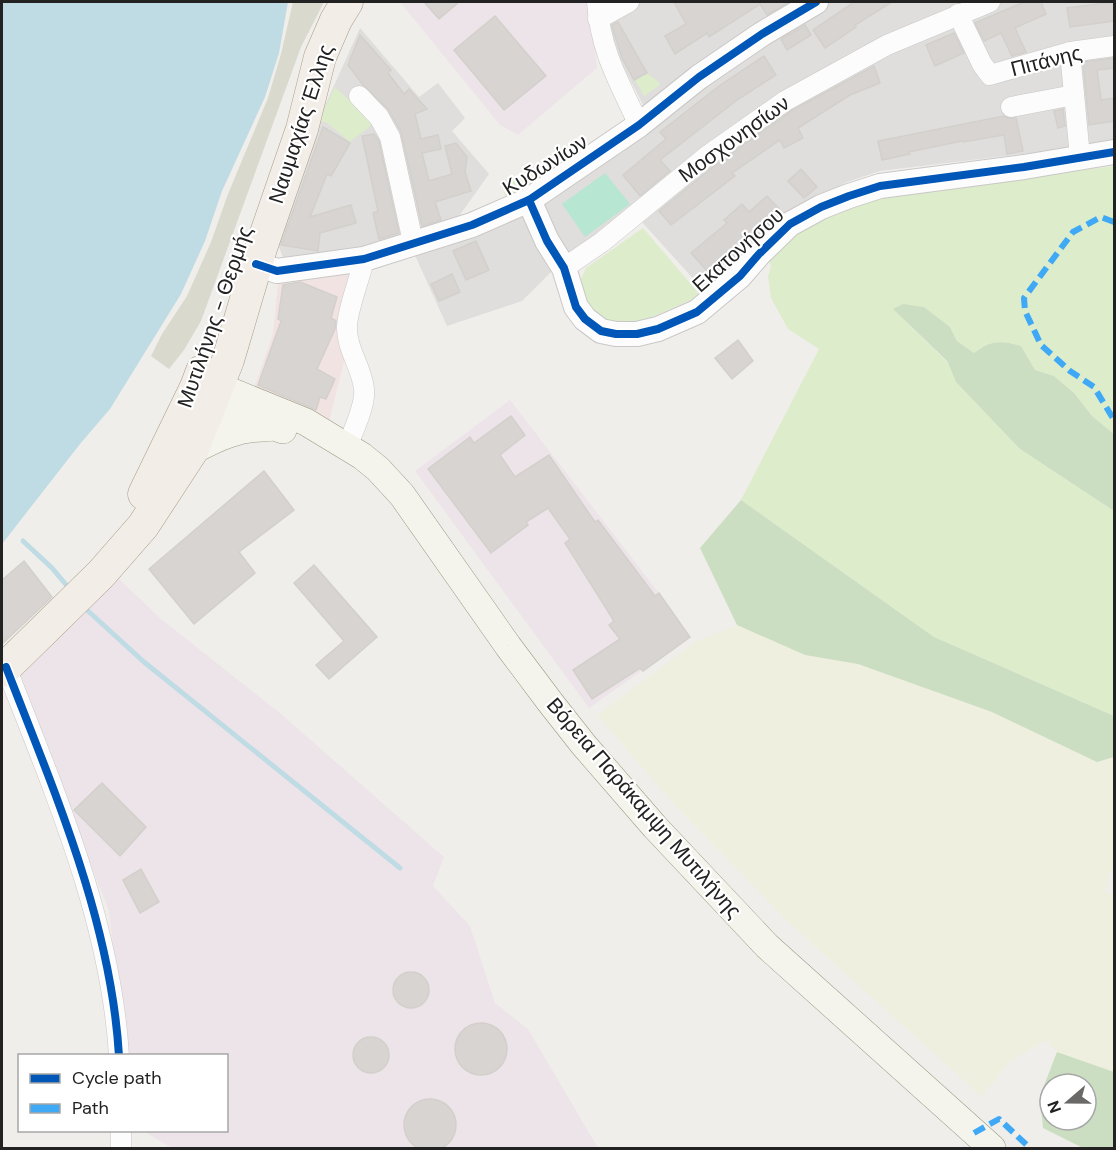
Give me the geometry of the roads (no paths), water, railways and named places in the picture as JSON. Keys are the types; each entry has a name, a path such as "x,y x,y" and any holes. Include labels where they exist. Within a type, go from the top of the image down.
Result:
{"main road":[{"name":"Ναυμαχίας Έλλης","path":"208,393 256,264 302,129 320,57 336,20 347,2"},
{"name":"Μυτιλήνης - Θερμής","path":"4,669 101,574 143,526 192,450 208,393 248,221 292,106 320,57"},
{"name":"Μυτιλήνης - Θερμής","path":"101,574 140,504 208,393"},
{"name":"Βόρεια Παράκαμψη Μυτιλήνης","path":"208,393 277,429 339,443"},
{"name":"Βόρεια Παράκαμψη Μυτιλήνης","path":"208,393 306,422 378,469 402,495 550,702 655,827 767,946 992,1149"},
{"path":"192,450 237,430 277,429"}],"street":[{"path":"629,2 598,10 603,43 611,66 639,125"},
{"name":"Κυδωνίων","path":"256,264 277,271 364,259 472,225 529,200 639,125 760,30 816,2"},
{"name":"Μοσχονησίων","path":"564,268 602,242 707,156 785,101 887,45 990,2"},
{"name":"Πιτάνης","path":"958,14 982,64 990,75 1070,52 1114,46"},
{"path":"1070,52 1080,157"},
{"path":"1011,107 1074,95"},
{"path":"359,96 379,117 390,137 413,242"},
{"name":"Εκατονήσου","path":"564,268 576,307 585,319 601,331 637,334 658,329 697,312 740,276 790,224 821,207 849,196 879,186 1024,167 1114,152"},
{"path":"529,200 547,241 564,268"},
{"path":"339,443 363,402 365,392 348,339 347,324 364,259"},
{"path":"4,669 81,868 104,950 117,1032 118,1054"},
{"path":"121,1132 121,1149"}],"water":[{"path":"2,2 288,2 279,53 265,97 222,191 205,241 181,294 110,409 2,544"}],"waterway":[{"path":"23,541 52,568 68,587"},
{"path":"87,610 144,662 400,868"}]}
